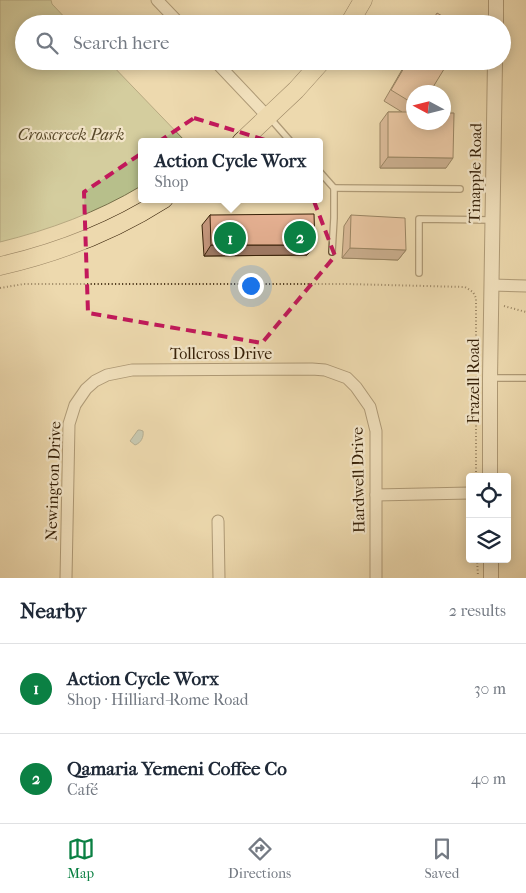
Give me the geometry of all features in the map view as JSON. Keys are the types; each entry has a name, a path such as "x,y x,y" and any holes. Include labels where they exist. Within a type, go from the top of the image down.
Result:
{"main road":[{"path":"354,15 363,0"},
{"path":"245,138 296,90 314,70"},
{"path":"0,266 40,255 92,237 126,221 157,203"}],"street":[{"path":"157,0 171,15"},
{"path":"496,0 496,15"},
{"path":"224,70 268,117"},
{"name":"Tinapple Road","path":"491,285 495,70"},
{"path":"491,285 526,286"},
{"name":"Frazell Road","path":"490,473 491,285"},
{"name":"Tollcross Drive","path":"86,389 95,381 107,375 132,370 325,370 347,378 356,387"},
{"name":"Hardwell Drive","path":"356,387 370,407 376,431 376,578"},
{"name":"Newington Drive","path":"66,578 69,424 75,405 86,389"},
{"path":"376,494 466,493"},
{"path":"218,521 219,578"},
{"path":"491,563 491,578"}],"lane":[{"path":"268,117 287,138"},
{"path":"323,176 334,188 332,252"},
{"path":"334,188 460,189"},
{"path":"419,273 419,219 492,220"},
{"path":"490,378 526,378"}],"path":[{"path":"0,288 24,284 356,284 465,287 473,292 476,298 476,473"},
{"path":"504,306 526,312"},
{"path":"477,563 478,578"}],"highlighted area":[{"path":"194,118 294,149 335,256 262,343 88,313 84,192"}],"green space":[{"name":"Crosscreek Park","path":"0,0 51,0 52,4 62,15 15,15 15,70 117,70 182,138 138,138 138,188 108,204 73,219 37,232 0,242"}],"water":[{"path":"138,430 143,431 143,435 135,445 130,441"}],"building":[{"path":"403,70 443,70 434,85 406,85 406,99 391,90"},
{"path":"388,112 406,112 406,130 451,130 451,113 454,113 453,158 388,157"},
{"path":"314,214 315,245 211,245 210,215"},
{"path":"351,215 405,218 406,250 350,248"}],"place":[{"name":"Qamaria Yemeni Coffee Co","path":"300,237"},
{"name":"Action Cycle Worx","path":"230,238"}]}
